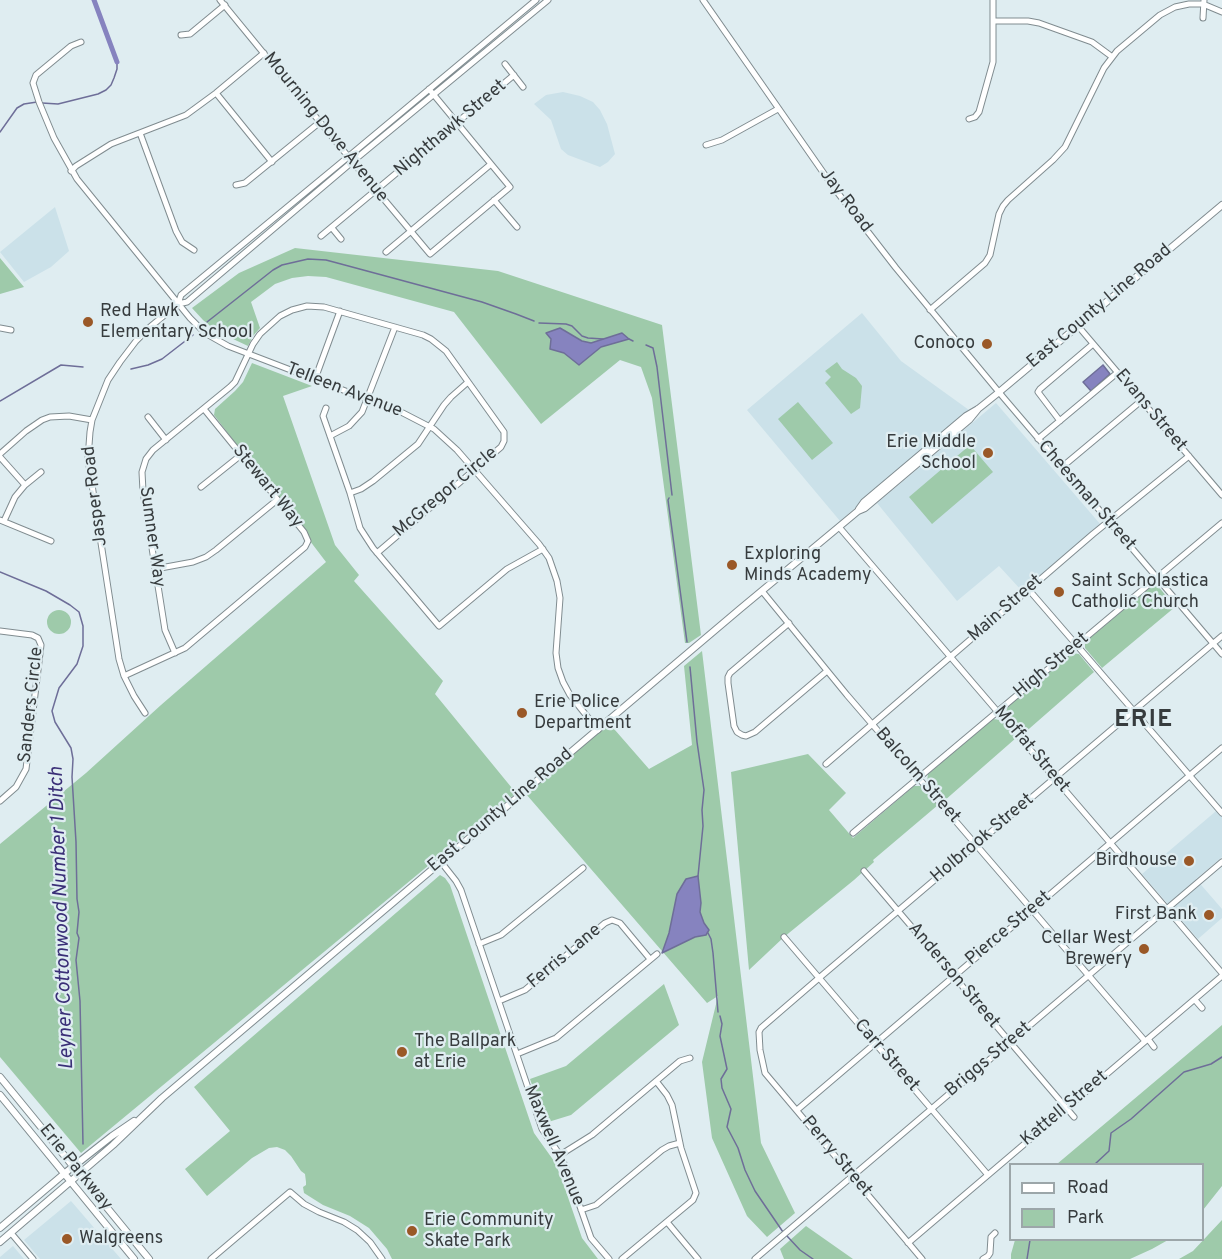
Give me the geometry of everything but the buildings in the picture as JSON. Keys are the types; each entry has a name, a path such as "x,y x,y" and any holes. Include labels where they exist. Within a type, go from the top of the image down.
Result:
{"main road":[{"name":"East County Line Road","path":"0,1242 113,1145 147,1112 858,511 864,502 1222,205"},
{"name":"Erie Parkway","path":"0,1077 150,1259"},
{"name":"Erie Parkway","path":"0,1095 65,1173 130,1258"},
{"name":"East County Line Road","path":"0,1228 65,1173 147,1112"}],"street":[{"path":"178,304 187,302 429,89 536,0"},
{"path":"178,304 181,295 434,95 548,0"},
{"name":"Jay Road","path":"703,0 850,210 998,393"},
{"path":"969,119 975,117 979,112 993,62 993,0"},
{"path":"930,310 985,263 990,255 999,214 1003,206 1065,147 1111,56 1167,10 1203,2 1222,12"},
{"path":"1203,2 1203,18"},
{"path":"181,35 190,34 223,3"},
{"name":"Mourning Dove Avenue","path":"223,3 350,160 430,254 494,200"},
{"path":"993,21 1039,23 1092,42 1111,56"},
{"path":"497,32 502,38"},
{"name":"Telleen Avenue","path":"81,42 71,46 36,75 33,83 54,138 76,179 178,304 205,333 228,346 403,413 430,426 449,442 543,549 554,571 560,597 556,652 558,668 570,695 598,730"},
{"path":"71,171 111,144 186,115 264,53"},
{"path":"505,64 524,87"},
{"name":"Nighthawk Street","path":"321,236 514,75"},
{"path":"429,89 510,187 494,200 517,227"},
{"path":"216,93 272,162"},
{"path":"706,145 722,140 778,109"},
{"path":"236,185 246,183 320,122"},
{"path":"140,133 176,231 182,242 194,250"},
{"path":"386,252 491,164"},
{"path":"332,228 341,239"},
{"name":"Jasper Road","path":"145,713 124,676 117,649 90,473 88,445 92,420 108,380 136,341 178,304"},
{"name":"McGregor Circle","path":"204,409 235,382 260,334 280,316 292,310 307,306 324,307 423,335 438,343 501,428 505,436 504,441 501,447 475,470 377,553"},
{"path":"315,379 340,311"},
{"name":"Evans Street","path":"1078,326 1222,495"},
{"path":"330,436 355,420 362,412 395,327"},
{"path":"0,328 11,330"},
{"path":"1060,421 1038,392 1093,344"},
{"path":"1038,440 1117,372"},
{"path":"350,493 361,489 382,474 418,444 444,405 468,382"},
{"name":"Cheesman Street","path":"998,393 1222,654"},
{"path":"1062,467 1141,401"},
{"path":"326,408 323,416 364,536 439,626 507,569 543,549"},
{"name":"Sumner Way","path":"175,653 165,630 142,472 146,459 153,450 204,409"},
{"name":"Stewart Way","path":"175,653 185,648 305,547 308,541 304,532 204,409"},
{"path":"25,485 0,456 26,431 42,420 69,416 92,420"},
{"path":"148,417 166,440"},
{"path":"201,487 241,455"},
{"name":"Main Street","path":"826,764 1188,456"},
{"path":"41,472 25,485 2,520 51,541"},
{"path":"155,569 194,562 206,556 277,500"},
{"name":"High Street","path":"853,833 1222,523"},
{"name":"Moffat Street","path":"839,527 1222,975"},
{"path":"1029,590 1222,813"},
{"name":"Balcolm Street","path":"762,591 827,672 1154,1047"},
{"path":"789,623 728,677 734,726 737,732 746,736 754,732 827,672"},
{"name":"Sanders Circle","path":"0,631 32,635 38,638 41,645 26,769 16,787 0,801"},
{"name":"Holbrook Street","path":"760,1050 758,1036 762,1028 1222,636"},
{"path":"124,676 175,653"},
{"name":"Pierce Street","path":"797,1110 1222,748"},
{"name":"Maxwell Avenue","path":"441,862 461,890 542,1129 560,1155 568,1172 591,1238 609,1259"},
{"name":"Briggs Street","path":"755,1259 1222,862"},
{"path":"479,944 501,935 583,868"},
{"name":"Anderson Street","path":"864,871 1074,1118"},
{"name":"Ferris Lane","path":"499,1001 525,990 605,923 612,920 620,923 650,959"},
{"name":"Carr Street","path":"784,937 988,1175"},
{"path":"517,1054 556,1038 657,954"},
{"name":"Kattell Street","path":"908,1243 1222,975"},
{"path":"1195,1000 1202,1008"},
{"name":"Perry Street","path":"760,1050 765,1073 922,1259"},
{"path":"560,1155 592,1135 680,1061 690,1058"},
{"path":"622,1259 693,1200 696,1193 680,1143 672,1105 656,1082"},
{"path":"581,1210 596,1205 662,1150 680,1143"},
{"path":"211,1259 291,1192 304,1204 357,1230 370,1242 382,1259"},
{"path":"667,1222 698,1259"},
{"path":"11,1233 33,1259"},
{"path":"983,1259 990,1253 992,1237 995,1233"}],"shaded area":[{"path":"563,92 593,102 607,124 615,154 600,167 568,155 561,149 551,120 534,104 546,95"},
{"path":"55,207 69,251 51,267 24,282 0,252"},
{"path":"862,313 901,361 969,410 840,521 747,410"},
{"path":"560,328 582,341 591,343 622,333 629,339 601,347 579,365 564,353 550,349 551,339 546,333"},
{"path":"1103,365 1110,374 1091,391 1083,382"},
{"name":"Erie Middle School","path":"996,403 1101,525 1022,591 999,566 957,601 877,503"},
{"path":"1222,806 1222,857 1196,879 1222,909 1222,918 1198,939 1142,874"},
{"path":"698,876 700,912 709,930 706,935 695,937 662,953 669,933 677,894 686,879"},
{"path":"71,1201 121,1259 40,1259 24,1240"},
{"path":"13,1246 24,1259 0,1259 0,1257"}],"green space":[{"path":"295,248 498,271 662,325 701,635 685,643 652,398 641,367 620,360 541,424 454,312 326,277 292,278 275,284 251,302 260,328 248,346 216,331 192,308 239,273"},
{"path":"0,258 24,287 0,294"},
{"path":"837,362 862,386 860,408 851,414 825,383 831,377 825,371"},
{"path":"252,363 312,386 283,396 335,545 359,575 354,581 443,681 435,694 516,793 81,1153 0,1057 0,844 86,773 326,562 214,415 215,409 243,382"},
{"path":"798,402 833,443 812,460 778,419"},
{"path":"970,445 993,472 932,524 909,497"},
{"path":"1152,586 1158,586 1175,607 1102,668 1085,648 1085,642"},
{"path":"59,610 68,613 71,622 68,631 59,634 50,631 47,622 50,613"},
{"path":"702,651 761,1143 795,1213 767,1237 747,1216 712,1138 702,1062 718,996 707,1003 526,794 608,722 649,769 692,745 684,666"},
{"path":"1072,653 1079,654 1094,672 1022,735 1006,716 1007,707"},
{"path":"993,719 1001,720 1016,738 944,801 927,782 928,774"},
{"path":"808,754 846,793 829,810 853,838 914,786 922,786 938,805 873,860 874,862 854,880 784,937 749,970 731,772"},
{"path":"440,875 450,885 534,1133 554,1161 582,1238 598,1259 392,1259 387,1249 369,1228 304,1193 305,1174 285,1150 277,1147 269,1148 252,1158 207,1196 185,1169 230,1131 194,1087"},
{"path":"664,984 679,1025 571,1115 545,1123 530,1079 566,1066"},
{"path":"1222,1025 1222,1186 1204,1209 1204,1163 1058,1163"},
{"path":"1222,1220 1222,1259 1179,1259 1193,1251"},
{"path":"806,1226 853,1259 784,1259 780,1249"},
{"path":"1015,1241 1166,1241 1130,1259 1011,1259"}],"waterway":[{"path":"94,0 117,62"},
{"name":"Leyner Cottonwood Number 1 Ditch","path":"42,103 58,104 106,90 114,78 117,62"},
{"name":"Leyner Cottonwood Number 1 Ditch","path":"0,132 17,108 24,104 37,102"},
{"path":"207,322 273,270 282,265 308,259 326,260 482,302 534,321"},
{"path":"539,323 566,324 572,326 582,336 603,339"},
{"path":"131,369 162,359 193,335"},
{"path":"629,339 633,341"},
{"path":"646,345 653,348 657,367 672,495"},
{"path":"0,401 61,365 83,367"},
{"path":"669,498 687,642"},
{"name":"Leyner Cottonwood Number 1 Ditch","path":"0,572 46,591 70,605 79,612 83,626 83,646 77,664 59,688 52,711 55,722 71,748 73,759 79,912 76,960 80,1001 83,1144"},
{"path":"690,667 704,790 698,876"},
{"path":"708,933 713,953 718,1012"},
{"path":"720,1016 722,1024 720,1036 727,1069 721,1079 722,1088 731,1109 727,1127 755,1191 783,1232"},
{"path":"1096,1163 1109,1151 1111,1133 1131,1119 1184,1072 1211,1064 1222,1057"},
{"path":"787,1236 800,1250 813,1259"},
{"path":"1027,1259 1030,1241"}],"place":[{"name":"Red Hawk Elementary School","path":"88,322"},
{"name":"Conoco","path":"987,344"},
{"name":"Erie Middle School","path":"988,453"},
{"name":"Exploring Minds Academy","path":"732,565"},
{"name":"Saint Scholastica Catholic Church","path":"1059,592"},
{"name":"Erie Police Department","path":"522,713"},
{"name":"Birdhouse","path":"1189,861"},
{"name":"First Bank","path":"1209,915"},
{"name":"Cellar West Brewery","path":"1144,949"},
{"name":"The Ballpark at Erie","path":"402,1052"},
{"name":"Erie Community Skate Park","path":"412,1231"},
{"name":"Walgreens","path":"67,1239"}],"district":[{"name":"ERIE","path":"1144,721"}]}
